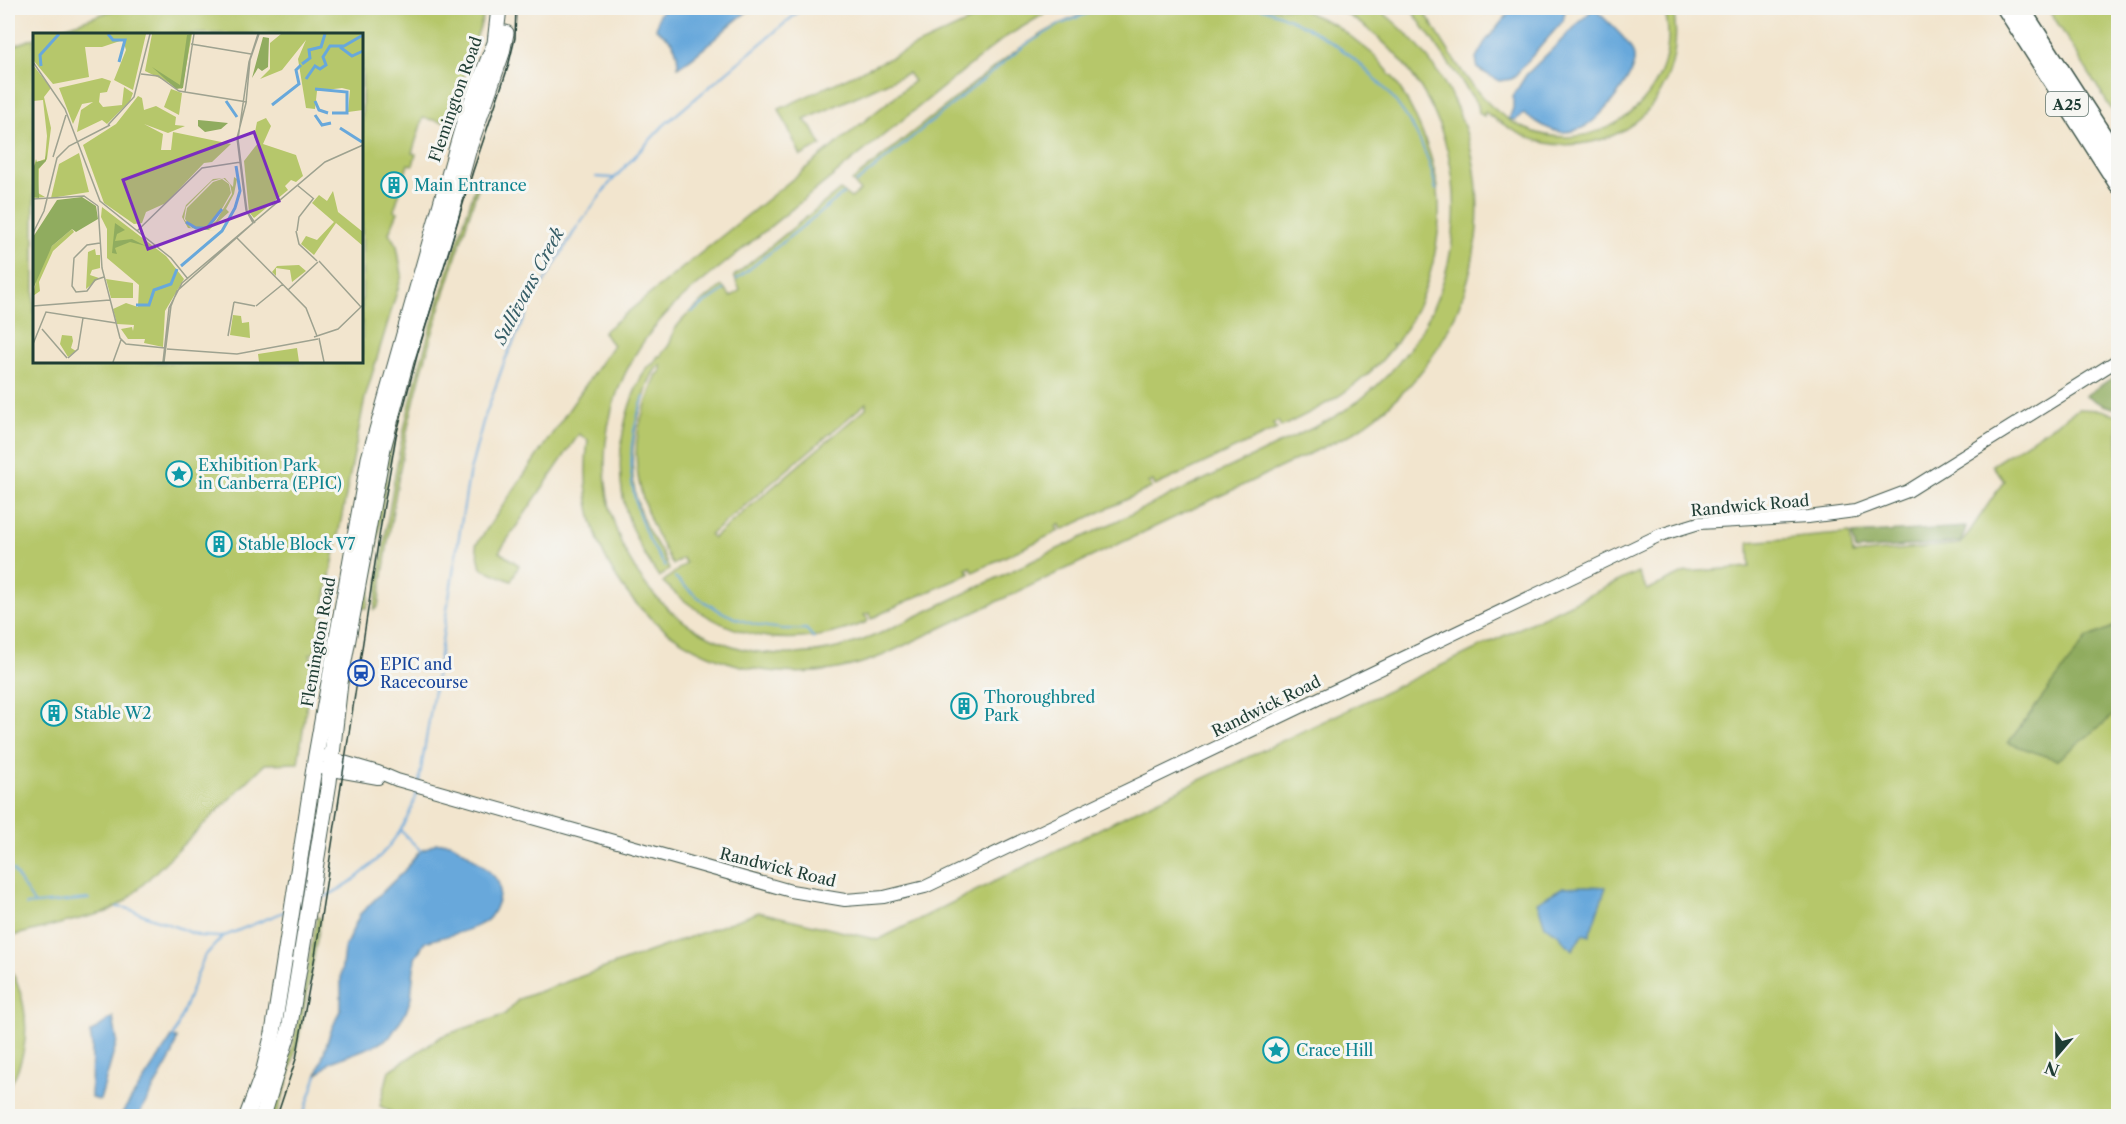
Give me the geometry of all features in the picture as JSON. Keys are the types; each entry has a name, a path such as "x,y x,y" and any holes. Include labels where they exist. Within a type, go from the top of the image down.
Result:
{"highway":[{"name":"A25","path":"2005,8 2118,185"},
{"name":"A25","path":"2022,8 2118,158"}],"main road":[{"name":"Flemington Road","path":"263,1116 289,1031 309,917 375,432 466,115 495,43 500,8"},
{"name":"Flemington Road","path":"247,1116 263,1073 273,1033 315,761 383,448 469,148 502,53 508,25 508,8"}],"street":[{"name":"Randwick Road","path":"315,761 376,778 402,781 791,891 835,900 884,897 925,887 1660,535 1699,523 1808,517 1855,511 1908,491 2118,360"}],"green space":[{"name":"Exhibition Park in Canberra (EPIC)","path":"119,8 486,8 450,119 445,122 423,118 412,153 416,154 413,165 408,164 394,211 398,212 389,233 397,246 402,275 365,398 316,648 314,653 310,654 313,663 298,763 265,764 127,900 107,912 8,937 8,48 33,38 33,363 363,363 363,33 48,33"},
{"path":"998,8 1054,8 1004,38 688,293 634,357 608,426 608,496 629,559 670,611 728,644 799,654 881,633 1321,424 1376,386 1417,337 1443,280 1454,219 1449,158 1428,100 1390,49 1336,8 1377,8 1425,54 1457,108 1474,167 1477,228 1465,288 1440,344 1401,394 1349,435 884,655 827,670 771,671 718,659 671,634 632,599 603,554 588,500 588,440 579,434 499,552 519,565 511,581 481,568 476,545 613,345 603,332 914,81 908,73 804,120 812,128 821,145 801,156 779,109"},
{"path":"1098,8 1298,8 1335,25 1374,55 1401,89 1415,116 1431,157 1439,200 1439,221 1431,270 1413,315 1396,344 1392,344 1394,346 1382,360 1356,384 1313,411 1281,427 1278,421 1273,424 1277,429 1155,486 1153,481 1148,483 1151,488 1062,530 1060,524 1056,527 1059,531 973,572 971,567 966,569 969,574 871,619 870,613 864,615 868,619 867,622 839,632 785,639 759,636 734,629 710,618 686,602 663,582 686,563 682,558 673,565 650,518 639,485 636,451 638,433 643,411 656,376 661,371 661,364 651,376 643,401 635,431 632,462 639,509 669,570 659,577 639,545 627,513 620,471 624,427 637,386 647,367 653,364 658,356 661,356 678,325 688,314 722,286 731,297 740,290 734,276 840,190 851,198 860,191 852,181 989,71 1023,46 1078,16","holes":["866,403 866,408 713,538 710,535"]},
{"path":"1410,8 1422,8 1461,70 1484,99 1511,121 1541,134 1572,137 1601,130 1626,116 1647,96 1662,70 1668,40 1664,8 1673,8 1676,30 1674,52 1661,92 1633,124 1614,135 1592,142 1557,145 1537,141 1506,126 1485,112 1484,116 1479,113 1478,105"},
{"path":"2048,8 2118,8 2118,120"},
{"path":"479,175 481,178 417,388 396,488 378,607 374,610 405,425 439,299"},
{"path":"410,372 392,447 367,608 361,608 387,454"},
{"path":"2118,374 2118,409 2085,396"},
{"path":"2078,409 2101,410 2118,415 2118,625 2087,638 2057,760 2118,712 2118,1116 398,1116 380,1106 389,1071 442,1036 504,1015 519,999 759,912 878,940 1143,807 1638,572 1647,590 1686,572 1750,567 1749,542 1850,533 1853,554 1961,544 2004,481 1992,465"},
{"path":"1966,527 1961,542 1856,550 1852,534"},
{"path":"2118,625 2118,712 2057,760 2008,743 2087,638"},
{"path":"317,917 321,918 299,1036 276,1116 271,1116 293,1045"},
{"path":"8,965 21,995 26,1027 21,1059 8,1089"}],"water":[{"path":"666,8 753,8 699,53 678,67 676,49 667,37 656,29 659,14"},
{"path":"1513,8 1561,8 1565,12 1563,21 1512,79 1499,81 1478,69 1476,58 1485,42"},
{"path":"1594,8 1621,35 1633,53 1634,61 1631,70 1611,103 1595,120 1575,130 1562,132 1552,130 1524,114 1515,120 1509,119 1513,108 1513,96 1526,75"},
{"path":"436,843 448,843 455,846 478,862 497,880 499,897 494,910 485,922 478,926 425,942 415,958 411,998 406,1012 390,1037 331,1062 317,1075 330,1033 341,1008 344,949 360,914 404,871 418,853"},
{"path":"1563,887 1606,887 1589,936 1583,934 1572,950 1557,933 1545,926 1537,902"},
{"path":"113,1017 117,1041 100,1100 91,1098 92,1045 90,1033"},
{"path":"172,1037 177,1038 173,1054 138,1116 120,1116"}],"waterway":[{"name":"Sullivans Creek","path":"419,782 469,475 483,422 505,360 532,302 577,227 609,184 664,125 803,8"},
{"path":"856,183 1024,46 1061,24 1101,8"},
{"path":"1261,8 1320,35 1348,54 1373,76 1395,101 1413,129 1427,158 1436,190"},
{"path":"596,177 614,178"},
{"path":"737,279 843,194"},
{"path":"692,312 724,290"},
{"path":"644,397 633,441 632,484 643,526 665,566"},
{"path":"675,577 703,601 734,618 769,627 806,629 814,638"},
{"name":"Sullivans Creek","path":"317,900 350,882 379,857 403,825 417,791"},
{"path":"400,830 421,851"},
{"path":"8,869 13,870 34,903"},
{"path":"26,905 89,899"},
{"path":"117,907 126,908 200,936 220,937"},
{"name":"Sullivans Creek","path":"173,1038 204,957 222,937 286,911"},
{"path":"303,1116 317,1075"}],"tram line":[{"path":"277,1116 296,1059 315,956 396,436 418,352 473,171 508,67 515,38 516,8"}],"place":[{"name":"Main Entrance","path":"394,185"},
{"name":"Exhibition Park in Canberra (EPIC)","path":"179,474"},
{"name":"Stable Block V7","path":"219,544"},
{"name":"EPIC and Racecourse","path":"361,673"},
{"name":"Thoroughbred Park","path":"964,706"},
{"name":"Stable W2","path":"54,713"},
{"name":"Crace Hill","path":"1276,1050"}]}
